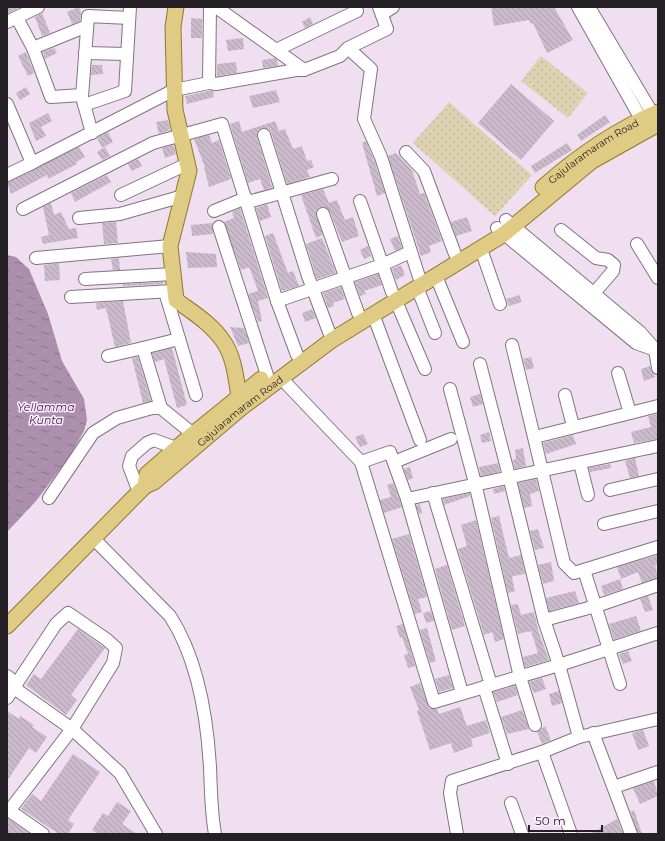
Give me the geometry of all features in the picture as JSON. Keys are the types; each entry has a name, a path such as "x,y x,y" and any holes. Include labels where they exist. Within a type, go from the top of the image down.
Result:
{"main road":[{"path":"176,7 173,27 175,110 189,171 184,196 170,246 173,274 170,291 176,300 209,326 223,340 230,355 239,397"},
{"name":"Gajularamaram Road","path":"7,626 142,489 154,482 274,376 373,314 394,296 418,282 436,276 481,249 582,156 653,120"},
{"path":"418,282 455,254 505,227"},
{"path":"142,489 147,474 176,448 239,397 274,376 297,355 358,313 394,296"}],"street":[{"path":"38,7 12,20 33,48 51,97 83,100 125,90 129,13 88,16 83,100 92,133"},
{"path":"209,83 210,7"},
{"path":"216,7 304,70"},
{"path":"7,175 174,90 209,83 216,84 296,70 304,70 340,56 348,48 387,29 381,11 393,7"},
{"path":"578,7 653,120"},
{"path":"589,7 653,120"},
{"path":"276,50 357,11"},
{"path":"33,48 87,26"},
{"path":"348,48 371,70 364,118 381,157 418,282 435,333"},
{"path":"85,53 127,54"},
{"path":"7,104 32,163"},
{"path":"23,209 153,143 222,124 247,200 277,301 297,355"},
{"path":"264,135 312,290 330,332"},
{"path":"406,152 424,171 455,254"},
{"path":"121,195 188,164"},
{"path":"214,211 247,200 332,179"},
{"path":"80,218 120,214 184,196"},
{"path":"360,201 382,265 424,369"},
{"path":"323,214 358,313"},
{"path":"219,227 274,376 362,462 434,702 559,665 658,633"},
{"path":"505,227 590,299 640,332 657,348 658,368"},
{"path":"561,230 596,258 608,260 614,265 613,271 590,299"},
{"path":"637,244 658,278"},
{"path":"36,258 170,246"},
{"path":"481,249 500,304"},
{"path":"277,301 382,265 410,252"},
{"path":"85,279 173,274"},
{"path":"436,276 463,342"},
{"path":"71,297 170,291 179,339 196,395"},
{"path":"373,314 420,440"},
{"path":"108,356 179,339"},
{"path":"512,345 544,471 564,563 574,573 658,547"},
{"path":"143,348 161,408 193,434"},
{"path":"480,364 510,476 544,620 559,665 579,736"},
{"path":"618,373 630,413"},
{"path":"450,389 475,483 520,677 535,725"},
{"path":"564,395 573,426"},
{"path":"535,437 573,426 658,406"},
{"path":"49,498 94,433 124,415 152,408 161,408"},
{"path":"142,489 130,466 132,456 147,442 154,440 176,448"},
{"path":"394,462 451,440"},
{"path":"407,499 475,483 544,471 658,446"},
{"path":"362,462 390,452 407,499 462,693"},
{"path":"580,463 588,495"},
{"path":"610,490 658,479"},
{"path":"433,493 488,686 508,764"},
{"path":"604,524 658,511"},
{"path":"90,541 170,616 179,631 189,654 202,700 209,751 211,810 215,834"},
{"path":"584,570 620,684"},
{"path":"544,620 596,606 658,585"},
{"path":"11,692 56,624 68,613 106,639 116,648 113,663 72,729 8,810 43,834"},
{"path":"7,676 11,692 72,729 120,773 156,834"},
{"path":"457,834 450,793 452,781 542,752 579,736 658,719"},
{"path":"593,733 632,834"},
{"path":"542,752 571,834"},
{"path":"614,787 658,772"},
{"path":"511,803 522,834"}],"shaded area":[{"path":"541,56 588,93 568,118 521,81"},
{"path":"449,102 532,175 495,216 413,143"}],"water":[{"name":"Yellamma Kunta","path":"7,255 16,257 29,269 48,314 62,361 84,399 87,420 84,431 70,456 36,501 7,532"}],"building":[{"path":"7,7 20,7 7,14"},
{"path":"79,7 81,13 80,21 72,24 67,12"},
{"path":"491,7 554,7 573,40 547,53 533,23 531,24 529,20 494,26"},
{"path":"42,13 50,33 42,36 35,17"},
{"path":"310,17 313,24 305,28 302,22"},
{"path":"191,18 202,19 202,38 191,38"},
{"path":"243,38 244,49 228,51 226,40"},
{"path":"54,48 57,53 45,59 43,52"},
{"path":"26,52 34,73 28,76 18,56"},
{"path":"275,58 278,66 263,68 262,60"},
{"path":"236,62 237,73 217,76 217,64"},
{"path":"92,65 102,65 103,74 91,75"},
{"path":"511,84 554,121 521,160 478,123"},
{"path":"26,87 30,94 20,100 16,93"},
{"path":"276,90 280,102 253,108 249,96"},
{"path":"213,91 214,97 187,104 185,96"},
{"path":"48,113 52,121 41,127 46,136 36,141 29,123"},
{"path":"605,115 610,122 581,141 577,135"},
{"path":"168,120 170,130 159,134 156,122"},
{"path":"239,121 242,132 275,121 279,131 285,129 293,149 302,146 307,161 311,160 314,167 307,170 310,177 287,184 271,132 269,129 262,128 258,130 257,137 272,187 264,190 260,179 248,183 230,124"},
{"path":"108,132 113,142 102,148 97,138"},
{"path":"209,135 212,143 219,140 231,179 209,187 205,167 194,139"},
{"path":"366,141 385,193 377,196 362,143"},
{"path":"567,143 572,150 535,173 531,166"},
{"path":"173,145 176,154 165,158 162,148"},
{"path":"79,147 85,157 76,162 77,164 48,179 47,175 11,194 7,182"},
{"path":"105,147 110,156 102,160 97,152"},
{"path":"396,153 412,170 420,194 424,193 442,241 429,246 431,252 421,256 388,156"},
{"path":"138,159 142,166 132,171 128,164"},
{"path":"107,175 111,182 75,202 71,193"},
{"path":"323,189 329,203 337,200 345,220 353,217 359,236 342,242 330,212 324,207 318,209 316,212 323,235 316,238 301,195"},
{"path":"51,203 54,215 61,212 69,229 76,228 78,238 43,244 41,237 49,235 43,207"},
{"path":"267,204 271,217 260,221 256,208"},
{"path":"240,208 268,298 258,301 262,321 258,322 248,294 258,291 249,267 241,270 224,222 234,218 232,212"},
{"path":"467,217 472,231 456,236 451,222"},
{"path":"116,222 118,243 104,244 102,223"},
{"path":"212,223 213,234 192,236 191,225"},
{"path":"273,233 288,273 293,271 299,286 282,291 265,236"},
{"path":"398,236 402,248 395,251 390,239"},
{"path":"322,238 336,273 317,279 306,244"},
{"path":"368,246 371,256 364,259 360,250"},
{"path":"186,252 216,254 217,267 188,268"},
{"path":"119,258 120,270 113,270 111,259"},
{"path":"59,263 60,280 45,281 44,265"},
{"path":"401,265 405,275 396,280 392,269"},
{"path":"378,274 382,285 364,291 366,294 360,296 355,282"},
{"path":"163,282 163,284 123,286 123,284"},
{"path":"341,287 345,299 333,303 334,306 328,308 323,293"},
{"path":"519,295 522,302 509,306 506,299"},
{"path":"123,301 131,343 115,347 106,308 97,310 96,303"},
{"path":"312,309 316,318 305,322 302,313"},
{"path":"230,327 244,328 249,343 238,346"},
{"path":"172,348 187,405 177,408 164,359 155,362 152,353"},
{"path":"138,357 151,401 143,403 132,358"},
{"path":"531,357 534,368 526,370 523,359"},
{"path":"650,366 655,377 644,381 641,369"},
{"path":"480,394 483,404 473,407 470,397"},
{"path":"658,414 658,439 634,443 631,432 651,427 648,416"},
{"path":"489,432 491,441 482,443 480,435"},
{"path":"363,434 368,444 360,447 355,437"},
{"path":"573,435 576,444 546,454 543,443"},
{"path":"523,448 526,466 515,469 513,460 516,459 515,450"},
{"path":"635,458 639,476 630,478 625,461"},
{"path":"498,463 500,472 481,476 479,467"},
{"path":"610,464 611,468 590,472 589,468"},
{"path":"410,467 413,478 408,480 404,469"},
{"path":"536,479 539,491 530,494 532,506 524,508 518,483"},
{"path":"393,483 402,507 384,513 380,500 391,497 387,485"},
{"path":"504,486 505,491 494,494 493,489"},
{"path":"470,493 470,496 444,505 443,499"},
{"path":"420,504 422,513 419,514 416,505"},
{"path":"499,516 509,558 521,555 525,574 513,576 512,578 515,591 508,593 491,518"},
{"path":"476,520 504,639 495,642 492,632 484,635 458,549 467,546 461,525"},
{"path":"538,529 544,548 535,550 530,531"},
{"path":"409,534 427,597 418,599 422,612 415,614 392,539"},
{"path":"658,555 658,564 655,565 658,578 642,583 638,572 621,579 617,567"},
{"path":"551,562 554,581 543,584 538,565"},
{"path":"447,565 465,626 452,630 435,569"},
{"path":"620,579 623,589 604,595 601,586"},
{"path":"575,591 579,603 549,611 546,598"},
{"path":"648,596 653,610 645,612 640,599"},
{"path":"518,604 521,615 534,612 539,633 549,660 525,667 523,657 538,653 531,631 518,634 511,605"},
{"path":"431,611 434,621 426,623 423,613"},
{"path":"636,616 641,631 614,639 609,624"},
{"path":"403,624 415,666 408,668 404,655 408,654 396,626"},
{"path":"427,628 436,661 430,663 420,630"},
{"path":"78,629 105,648 71,695 77,700 66,715 26,685 34,674 41,679"},
{"path":"628,651 632,661 623,664 619,654"},
{"path":"449,675 453,688 439,692 435,679"},
{"path":"542,678 546,689 534,693 529,682"},
{"path":"420,683 429,708 437,709 439,714 460,707 467,726 486,720 490,733 471,739 473,746 454,753 451,743 430,750 417,711 419,710 410,687"},
{"path":"515,686 518,695 497,702 493,692"},
{"path":"559,691 562,703 552,706 549,694"},
{"path":"522,710 529,729 507,734 501,717"},
{"path":"7,711 19,719 20,716 34,725 32,727 47,737 36,753 29,748 7,781"},
{"path":"545,726 551,740 542,744 537,732"},
{"path":"643,730 649,746 638,750 632,733"},
{"path":"73,754 100,772 68,820 74,824 68,834 59,834 21,809 32,794 41,801"},
{"path":"654,781 658,796 640,804 633,788"},
{"path":"117,802 131,811 122,824 137,834 98,834 92,830 103,813 108,816"},
{"path":"634,810 642,834 638,834 631,812"},
{"path":"7,818 30,834 7,834"},
{"path":"617,819 623,834 590,834"}]}
